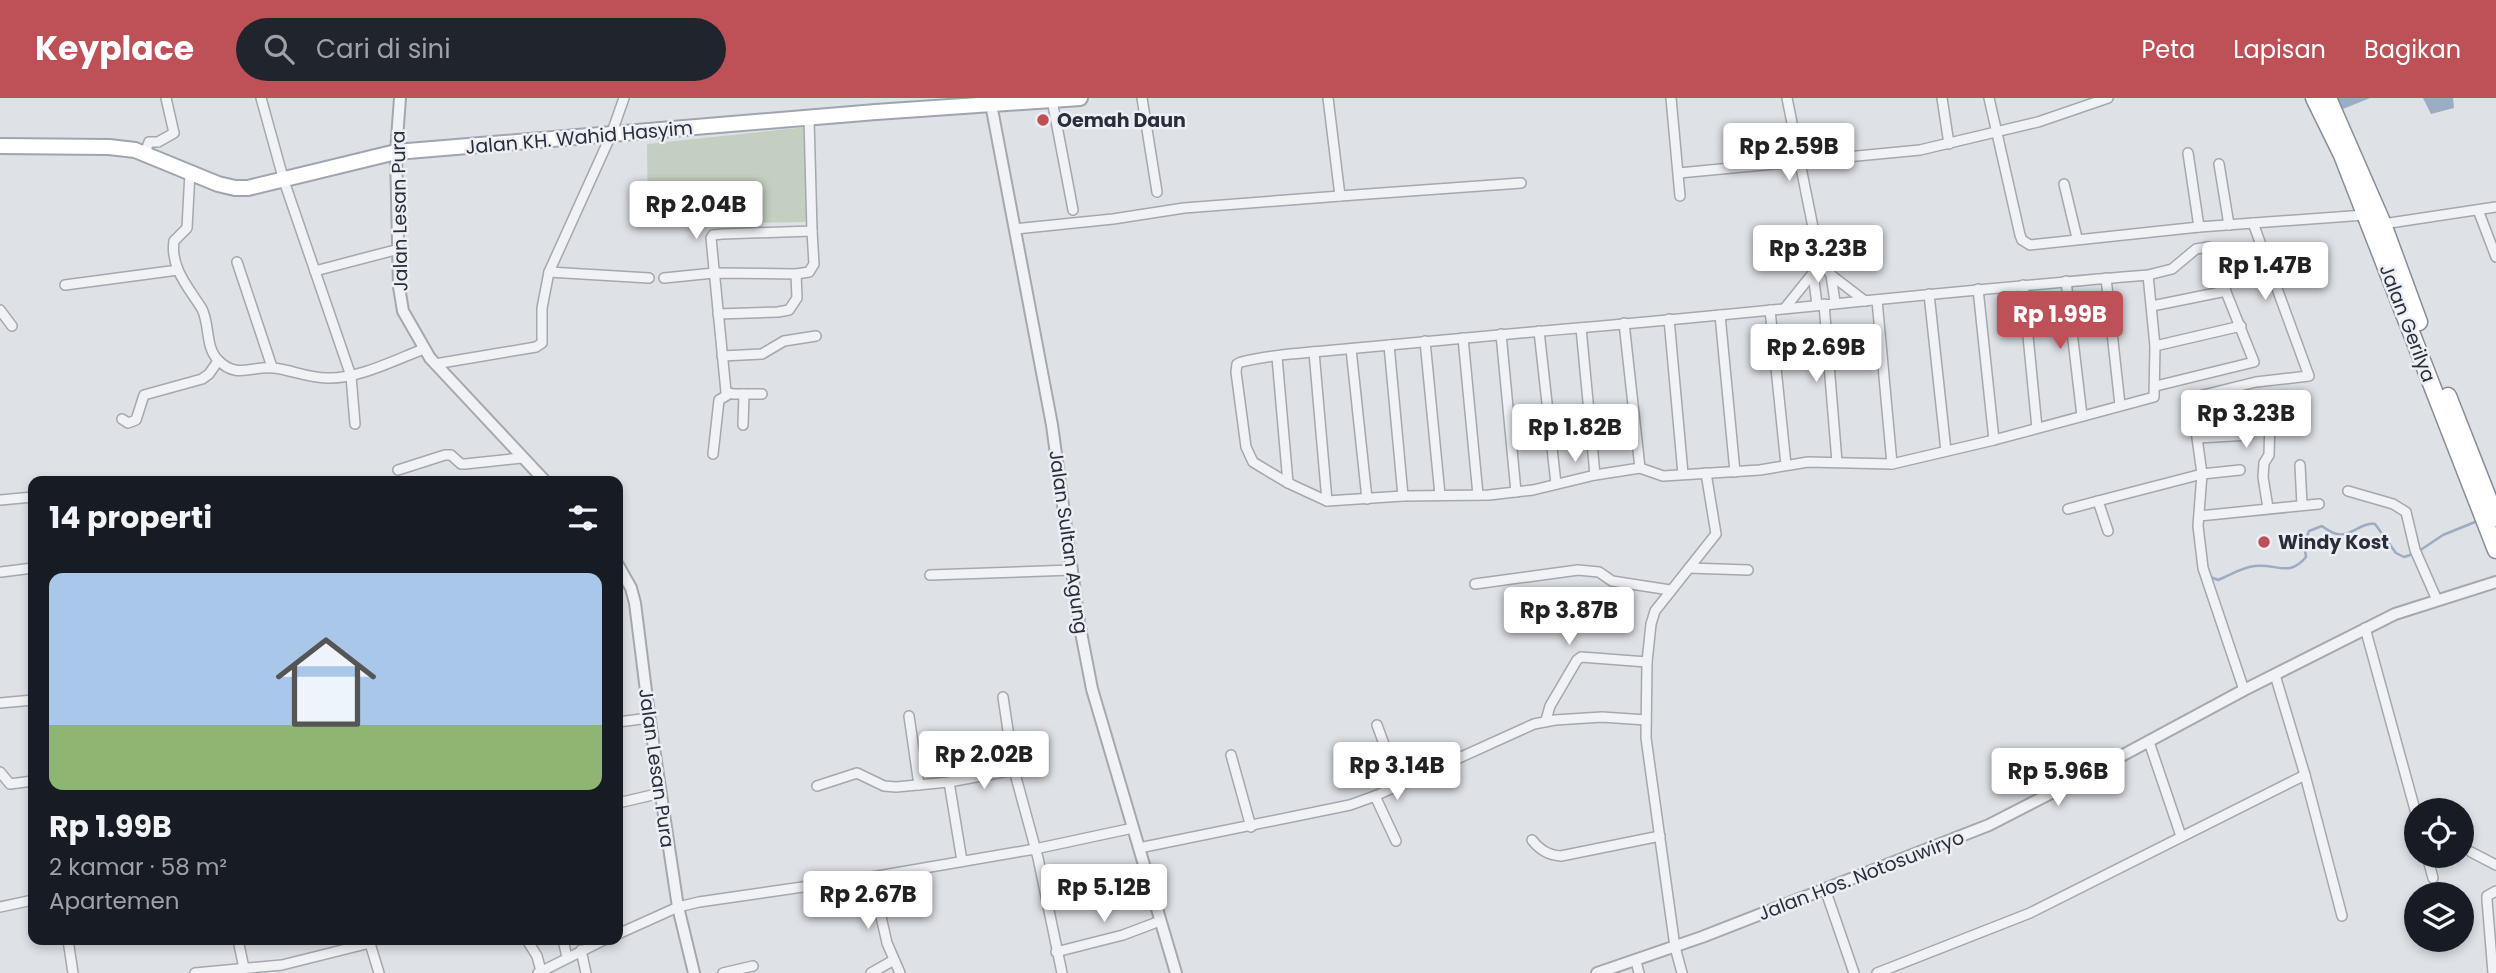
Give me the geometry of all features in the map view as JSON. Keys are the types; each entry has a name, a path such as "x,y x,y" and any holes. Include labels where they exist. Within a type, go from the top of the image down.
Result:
{"highway":[{"name":"Jalan Gerilya","path":"2314,98 2340,137 2383,224 2496,550"},
{"name":"Jalan Gerilya","path":"2328,98 2365,215 2496,518"}],"main road":[{"name":"Jalan KH. Wahid Hasyim","path":"0,146 125,148 145,153 235,188 248,188 396,152 1080,98"}],"street":[{"path":"145,153 149,142 158,142 174,133 166,98"},
{"path":"261,98 284,181 351,376 355,424"},
{"name":"Jalan Lesan Pura","path":"400,98 396,152 398,287 401,305 406,318 435,364 540,476"},
{"path":"435,364 542,343 542,308 549,272 611,135 624,98"},
{"path":"1142,98 1157,192"},
{"path":"1328,98 1340,196"},
{"path":"1671,98 1680,196"},
{"path":"1787,98 1820,261 1831,275 1865,301"},
{"path":"1942,98 1949,144"},
{"path":"1989,98 2022,240 2030,245 2199,227 2365,215"},
{"path":"1679,173 1920,150 2038,121 2078,102 2108,98"},
{"path":"1052,100 1073,210"},
{"name":"Jalan Sultan Agung","path":"991,104 1052,425 1092,689 1176,973"},
{"path":"664,278 715,273 809,272 812,268 812,231 809,118"},
{"path":"2188,153 2199,227"},
{"path":"2219,164 2229,225"},
{"path":"190,172 187,228 177,237 173,247 178,270 203,312 212,351 218,360 240,371 272,367 309,377 326,378 351,376 424,349"},
{"path":"1015,229 1184,208 1521,183"},
{"path":"2064,184 2077,238"},
{"path":"2383,224 2496,207"},
{"path":"2478,210 2496,257"},
{"path":"2244,690 2203,568 2199,541 2202,474 2192,406 2196,397 2256,382 2309,376 2253,223"},
{"path":"729,394 725,387 710,242 713,235 812,231"},
{"path":"2148,275 2155,346 2156,386 2153,398 1892,464 1837,462 1735,472 1660,475 1640,468 1516,492 1328,501 1252,462 1246,447 1236,372 1237,364 1241,362 1314,352 2148,275 2172,270 2196,249 2204,246 2211,250 2254,362 2156,386"},
{"path":"315,271 399,249"},
{"path":"1820,261 1852,259"},
{"path":"1785,308 1820,261"},
{"path":"237,262 272,367"},
{"path":"65,285 178,270"},
{"path":"549,272 649,278"},
{"path":"1813,273 1820,304 1837,462"},
{"path":"719,314 789,310 797,298 796,274"},
{"path":"1831,275 1835,302"},
{"path":"2106,278 2120,405"},
{"path":"2066,281 2082,416"},
{"path":"2023,285 2036,428"},
{"path":"1978,289 1994,440"},
{"path":"2152,306 2226,291"},
{"path":"1929,294 1946,451"},
{"path":"1877,300 1892,464"},
{"path":"0,310 12,326"},
{"path":"1770,310 1786,465"},
{"path":"1720,315 1735,472"},
{"path":"1669,319 1683,474"},
{"path":"1624,323 1640,468"},
{"path":"2155,346 2241,326"},
{"path":"1581,328 1595,475"},
{"path":"1539,331 1556,484"},
{"path":"1501,334 1516,492"},
{"path":"722,356 762,354 791,339 816,336"},
{"path":"1463,338 1478,495"},
{"path":"1425,341 1440,495"},
{"path":"1389,345 1404,496"},
{"path":"1351,349 1367,499"},
{"path":"1314,352 1328,501"},
{"path":"1277,357 1289,483"},
{"path":"122,419 128,424 136,420 144,396 202,379 209,374 218,360"},
{"path":"713,454 719,400 729,394 762,394"},
{"path":"743,425 744,394"},
{"path":"2198,438 2249,435 2249,414"},
{"path":"2268,508 2263,477 2264,463 2269,455 2270,420"},
{"path":"398,470 445,455 451,455 461,464 521,458"},
{"path":"2300,465 2302,505"},
{"path":"2068,509 2202,474 2240,470"},
{"path":"1682,973 1675,947 1647,748 1647,662 1653,617 1670,590 1716,534 1706,473"},
{"path":"2348,491 2403,509 2408,518 2415,550 2437,600"},
{"path":"0,500 28,497"},
{"path":"2098,501 2108,531"},
{"path":"2199,516 2319,504"},
{"path":"1689,568 1748,570"},
{"path":"1,572 28,569"},
{"path":"930,575 1072,570"},
{"path":"1475,584 1578,570 1599,572 1612,581 1670,590"},
{"name":"Jalan Lesan Pura","path":"623,573 635,603 649,718 678,907 694,973"},
{"name":"Jalan Hos. Notosuwiryo","path":"1597,973 1675,947 1989,825 2365,628 2395,614 2496,582"},
{"path":"2365,628 2412,798"},
{"path":"1546,720 1550,706 1581,657 1647,662"},
{"path":"2275,675 2305,775 2342,916"},
{"path":"1003,697 1014,771 1047,899 1062,973"},
{"path":"0,703 28,700"},
{"path":"909,716 919,785"},
{"path":"623,721 649,718"},
{"path":"1139,848 1350,805 1546,720 1646,720"},
{"path":"1377,724 1399,785"},
{"path":"2149,742 2181,836"},
{"path":"1231,755 1251,827"},
{"path":"817,786 857,773 884,786 949,782 1014,771"},
{"path":"0,772 10,784 28,782"},
{"path":"1877,973 2030,913 2305,775"},
{"path":"949,782 962,861"},
{"path":"623,802 661,793"},
{"path":"1376,796 1396,841"},
{"path":"623,932 678,907 1035,849 1133,828"},
{"path":"1532,840 1551,855 1561,856 1660,836"},
{"path":"2474,854 2496,865"},
{"path":"2430,868 2433,878"},
{"path":"872,877 880,918 900,973"},
{"path":"1825,889 1854,973"},
{"path":"2493,973 2487,896 2496,891"},
{"path":"0,907 28,901"},
{"path":"1056,952 1123,935 1160,921"},
{"path":"69,945 73,973"},
{"path":"239,945 244,968"},
{"path":"194,973 282,965 354,945"},
{"path":"370,945 379,973"},
{"path":"530,945 537,956 539,972 592,945"},
{"path":"565,945 567,957"},
{"path":"581,950 586,973"},
{"path":"871,973 894,960"},
{"path":"1636,961 1639,973"},
{"path":"723,973 753,966"}],"green space":[{"path":"807,127 806,222 648,225 647,144"}],"water":[{"path":"2334,98 2370,98 2338,111"},
{"path":"2423,98 2453,98 2454,108 2431,114"}],"waterway":[{"path":"2419,551 2443,535 2475,522"},
{"path":"2208,576 2218,580 2250,567 2294,567 2306,557 2304,544 2309,531 2322,526 2333,533 2342,534 2375,524 2396,553 2404,557 2413,554"}],"place":[{"name":"Oemah Daun","path":"1043,120"},
{"name":"Windy Kost","path":"2264,542"}]}
